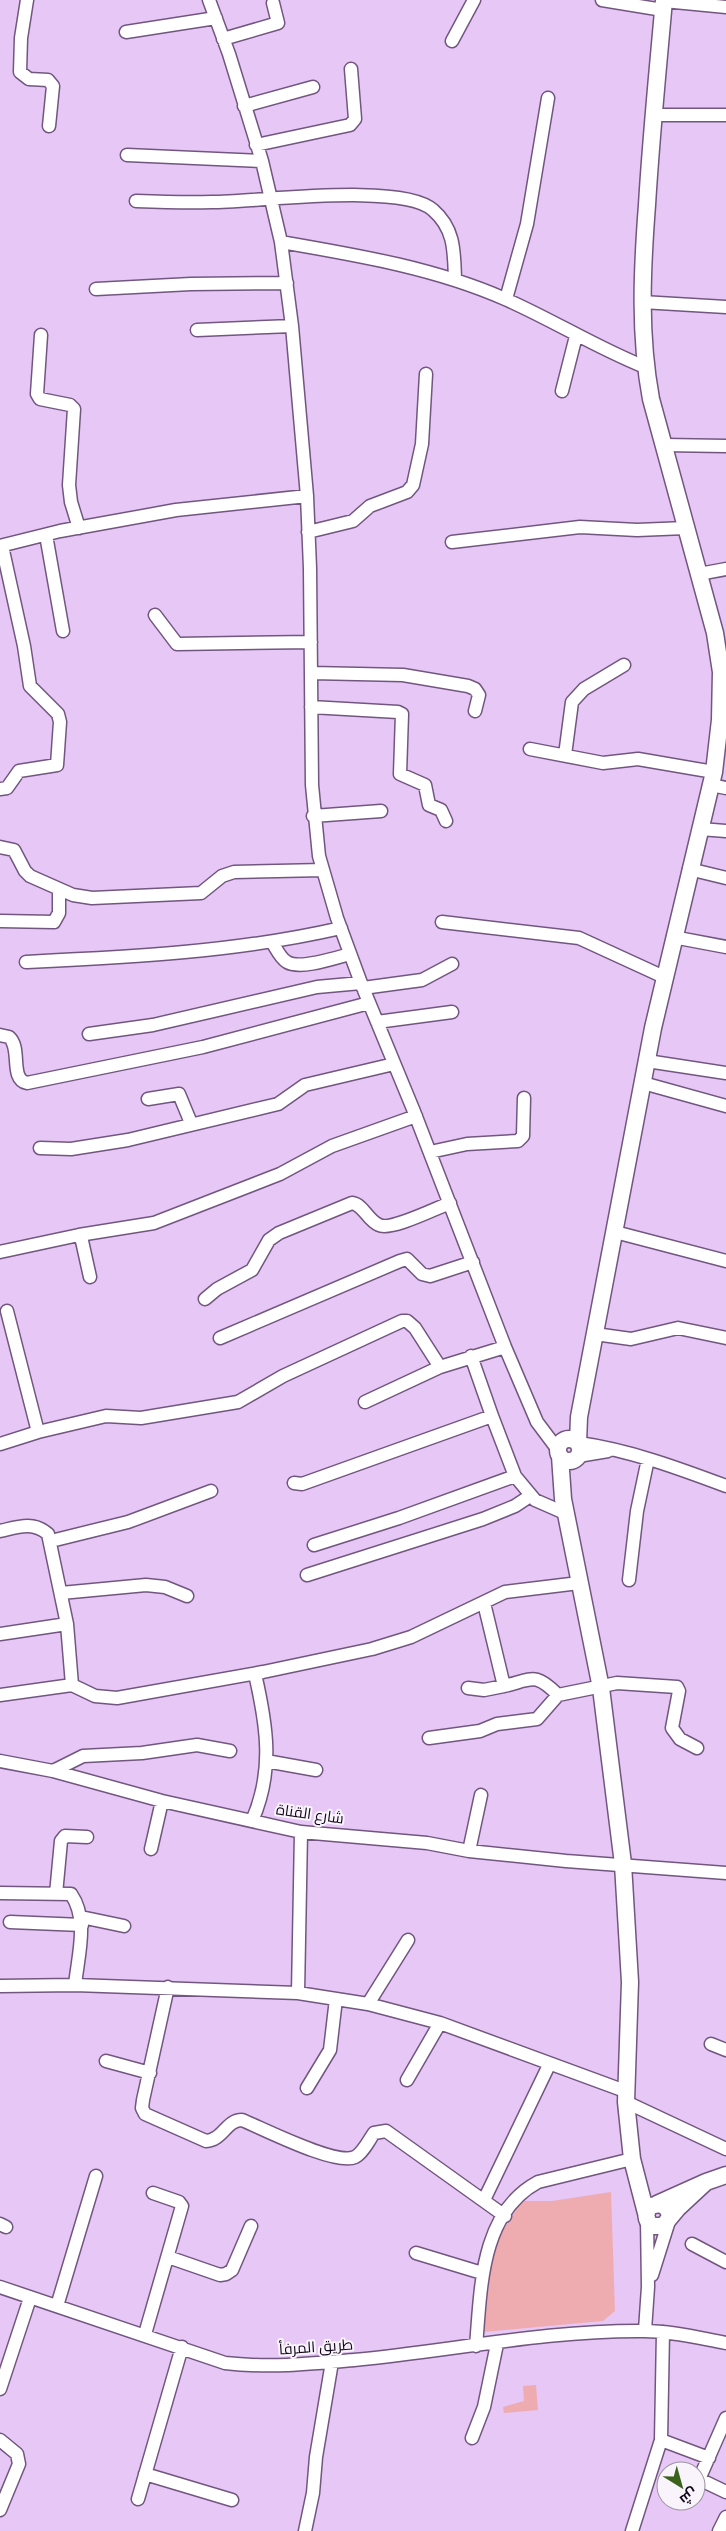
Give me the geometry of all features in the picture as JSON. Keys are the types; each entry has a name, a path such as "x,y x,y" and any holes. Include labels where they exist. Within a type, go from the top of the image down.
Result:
{"main road":[{"path":"651,2210 636,2180 625,2096 630,1982 623,1864 611,1783 601,1688 561,1485 580,1418 664,977 689,869 700,829 717,782 722,737 721,634 699,574 645,368 642,302 654,115 664,4"},
{"path":"651,2210 706,2182 726,2175"},
{"path":"669,2218 706,2182"},
{"path":"651,2210 668,2209 669,2218"}],"street":[{"path":"26,0 20,72 29,79 48,80 53,86 49,126"},
{"path":"209,0 262,161 281,242 292,326 307,496 312,673 313,816 323,870 350,954 416,1116 505,1347 537,1422 570,1450 618,1451 648,1459 726,1486"},
{"path":"452,41 474,0"},
{"path":"602,0 726,7"},
{"path":"223,39 278,23 273,3"},
{"path":"126,32 216,18"},
{"path":"256,145 350,125 355,119 351,69"},
{"path":"244,106 312,87"},
{"path":"506,299 527,224 548,98"},
{"path":"654,115 726,116"},
{"path":"127,155 262,161"},
{"path":"136,201 212,202 271,200 319,195 382,196 420,201 433,209 445,223 453,238 455,279"},
{"path":"281,242 354,254 455,279 506,299 576,336 645,368"},
{"path":"96,289 191,284 287,283"},
{"path":"642,302 726,307"},
{"path":"197,330 292,326"},
{"path":"41,335 37,394 40,399 70,405 74,409 69,485 71,502 79,528"},
{"path":"562,391 576,336"},
{"path":"308,532 353,521 370,506 406,492 413,485 422,444 426,374"},
{"path":"664,445 726,446"},
{"path":"0,789 7,788 19,772 57,766 60,722 58,714 30,686 24,646 1,546 46,534 176,510 307,496"},
{"path":"452,542 580,527 637,530 686,528"},
{"path":"46,534 63,631"},
{"path":"699,574 726,569"},
{"path":"155,615 177,644 311,642"},
{"path":"565,756 572,702 584,689 624,665"},
{"path":"312,673 403,675 468,686 475,689 479,695 475,711"},
{"path":"311,707 398,712 402,714 400,774 425,785 429,805 441,810 446,821"},
{"path":"530,749 603,763 649,760 717,782"},
{"path":"313,816 381,810"},
{"path":"700,829 726,832"},
{"path":"0,847 14,850 25,871 30,876 73,895 92,898 193,894 206,891 222,876 234,872 323,870"},
{"path":"689,869 726,878"},
{"path":"0,922 54,922 58,918 59,889"},
{"path":"442,922 579,938 664,977"},
{"path":"26,962 113,958 272,942 341,928"},
{"path":"673,937 726,948"},
{"path":"272,942 282,958 294,964 306,964 350,954"},
{"path":"89,1034 163,1024 317,987 362,986 422,980 452,964"},
{"path":"0,1036 9,1037 16,1045 17,1074 20,1080 27,1083 203,1046 369,1003"},
{"path":"377,1022 452,1012"},
{"path":"647,1061 726,1073"},
{"path":"40,1148 64,1149 106,1144 278,1104 305,1085 394,1064"},
{"path":"643,1083 726,1106"},
{"path":"148,1099 179,1094 191,1123"},
{"path":"430,1152 467,1144 518,1141 523,1136 524,1098"},
{"path":"0,1252 79,1235 154,1224 280,1174 332,1146 416,1116"},
{"path":"205,1300 217,1289 252,1270 270,1240 309,1219 352,1203 360,1206 376,1224 384,1226 419,1216 450,1203"},
{"path":"615,1232 726,1261"},
{"path":"79,1235 90,1277"},
{"path":"220,1338 400,1261 408,1259 422,1274 430,1276 473,1262"},
{"path":"7,1311 38,1432"},
{"path":"0,1444 38,1432 106,1416 141,1418 238,1402 283,1376 402,1321 407,1321 415,1328 440,1367"},
{"path":"595,1334 631,1339 678,1328 726,1338"},
{"path":"364,1402 440,1367 505,1347"},
{"path":"471,1356 515,1476 530,1496 544,1505 566,1511"},
{"path":"294,1483 302,1484 492,1416"},
{"path":"629,1580 637,1511 648,1459"},
{"path":"314,1545 399,1518 515,1476"},
{"path":"51,1541 128,1522 211,1491"},
{"path":"307,1575 483,1519 515,1506 530,1496"},
{"path":"0,1530 35,1526 48,1534 67,1624 72,1685"},
{"path":"0,1695 72,1685 95,1696 117,1698 255,1674 372,1649 411,1637 505,1592 579,1583"},
{"path":"61,1593 146,1585 165,1587 187,1596"},
{"path":"484,1603 504,1686"},
{"path":"0,1634 67,1624"},
{"path":"252,1821 266,1778 264,1711 255,1674"},
{"path":"468,1688 484,1690 535,1678 544,1681 558,1695"},
{"path":"429,1738 480,1731 497,1724 538,1719 558,1695 601,1688 616,1683 677,1687 679,1691 672,1728 680,1739 697,1748"},
{"path":"53,1771 83,1756 142,1753 197,1745 230,1751"},
{"name":"شارع القناة","path":"0,1760 53,1771 162,1800 301,1832 427,1843 469,1851 591,1863 726,1872"},
{"path":"266,1761 316,1770"},
{"path":"469,1851 482,1795"},
{"path":"151,1849 162,1800"},
{"path":"298,1993 301,1832"},
{"path":"56,1894 61,1842 65,1836 87,1837"},
{"path":"0,1893 71,1894 76,1902 81,1921 75,1984"},
{"path":"10,1922 81,1921 124,1926"},
{"path":"368,2004 408,1940"},
{"path":"0,1986 75,1984 298,1993 368,2004 440,2023 549,2065 625,2096 726,2149"},
{"path":"168,1987 142,2112 154,2120 198,2138 211,2141 222,2134 233,2122 242,2120 319,2153 347,2160 358,2155 374,2133 386,2131 505,2216"},
{"path":"306,2088 330,2050 336,1999"},
{"path":"407,2080 440,2023"},
{"path":"711,2044 726,2050"},
{"path":"106,2061 150,2073"},
{"path":"484,2200 549,2065"},
{"path":"476,2346 482,2273 488,2245 505,2216 530,2186 538,2182 632,2159"},
{"path":"56,2306 96,2176"},
{"path":"145,2334 182,2206 179,2202 153,2194"},
{"path":"645,2330 651,2210"},
{"path":"648,2287 669,2218"},
{"path":"168,2257 220,2275 226,2274 232,2270 251,2226"},
{"path":"692,2244 726,2262"},
{"path":"416,2253 482,2273"},
{"name":"طريق المرفأ","path":"0,2287 145,2334 226,2363 257,2367 332,2362 497,2344 583,2332 645,2330 726,2343"},
{"path":"0,2389 30,2298"},
{"path":"632,2531 661,2440 663,2332"},
{"path":"472,2438 484,2407 497,2344"},
{"path":"138,2499 182,2347"},
{"path":"305,2531 313,2493 316,2457 332,2362"},
{"path":"726,2418 700,2479 726,2492"},
{"path":"0,2440 13,2450 19,2458 19,2464 3,2496 0,2510"},
{"path":"661,2440 709,2458"},
{"path":"145,2474 232,2500"},
{"path":"720,2531 726,2517"}],"shaded area":[{"path":"611,2192 615,2311 603,2321 484,2332 493,2246 522,2201 552,2201"},
{"path":"536,2385 538,2410 504,2413 503,2407 524,2401 523,2386"}]}
